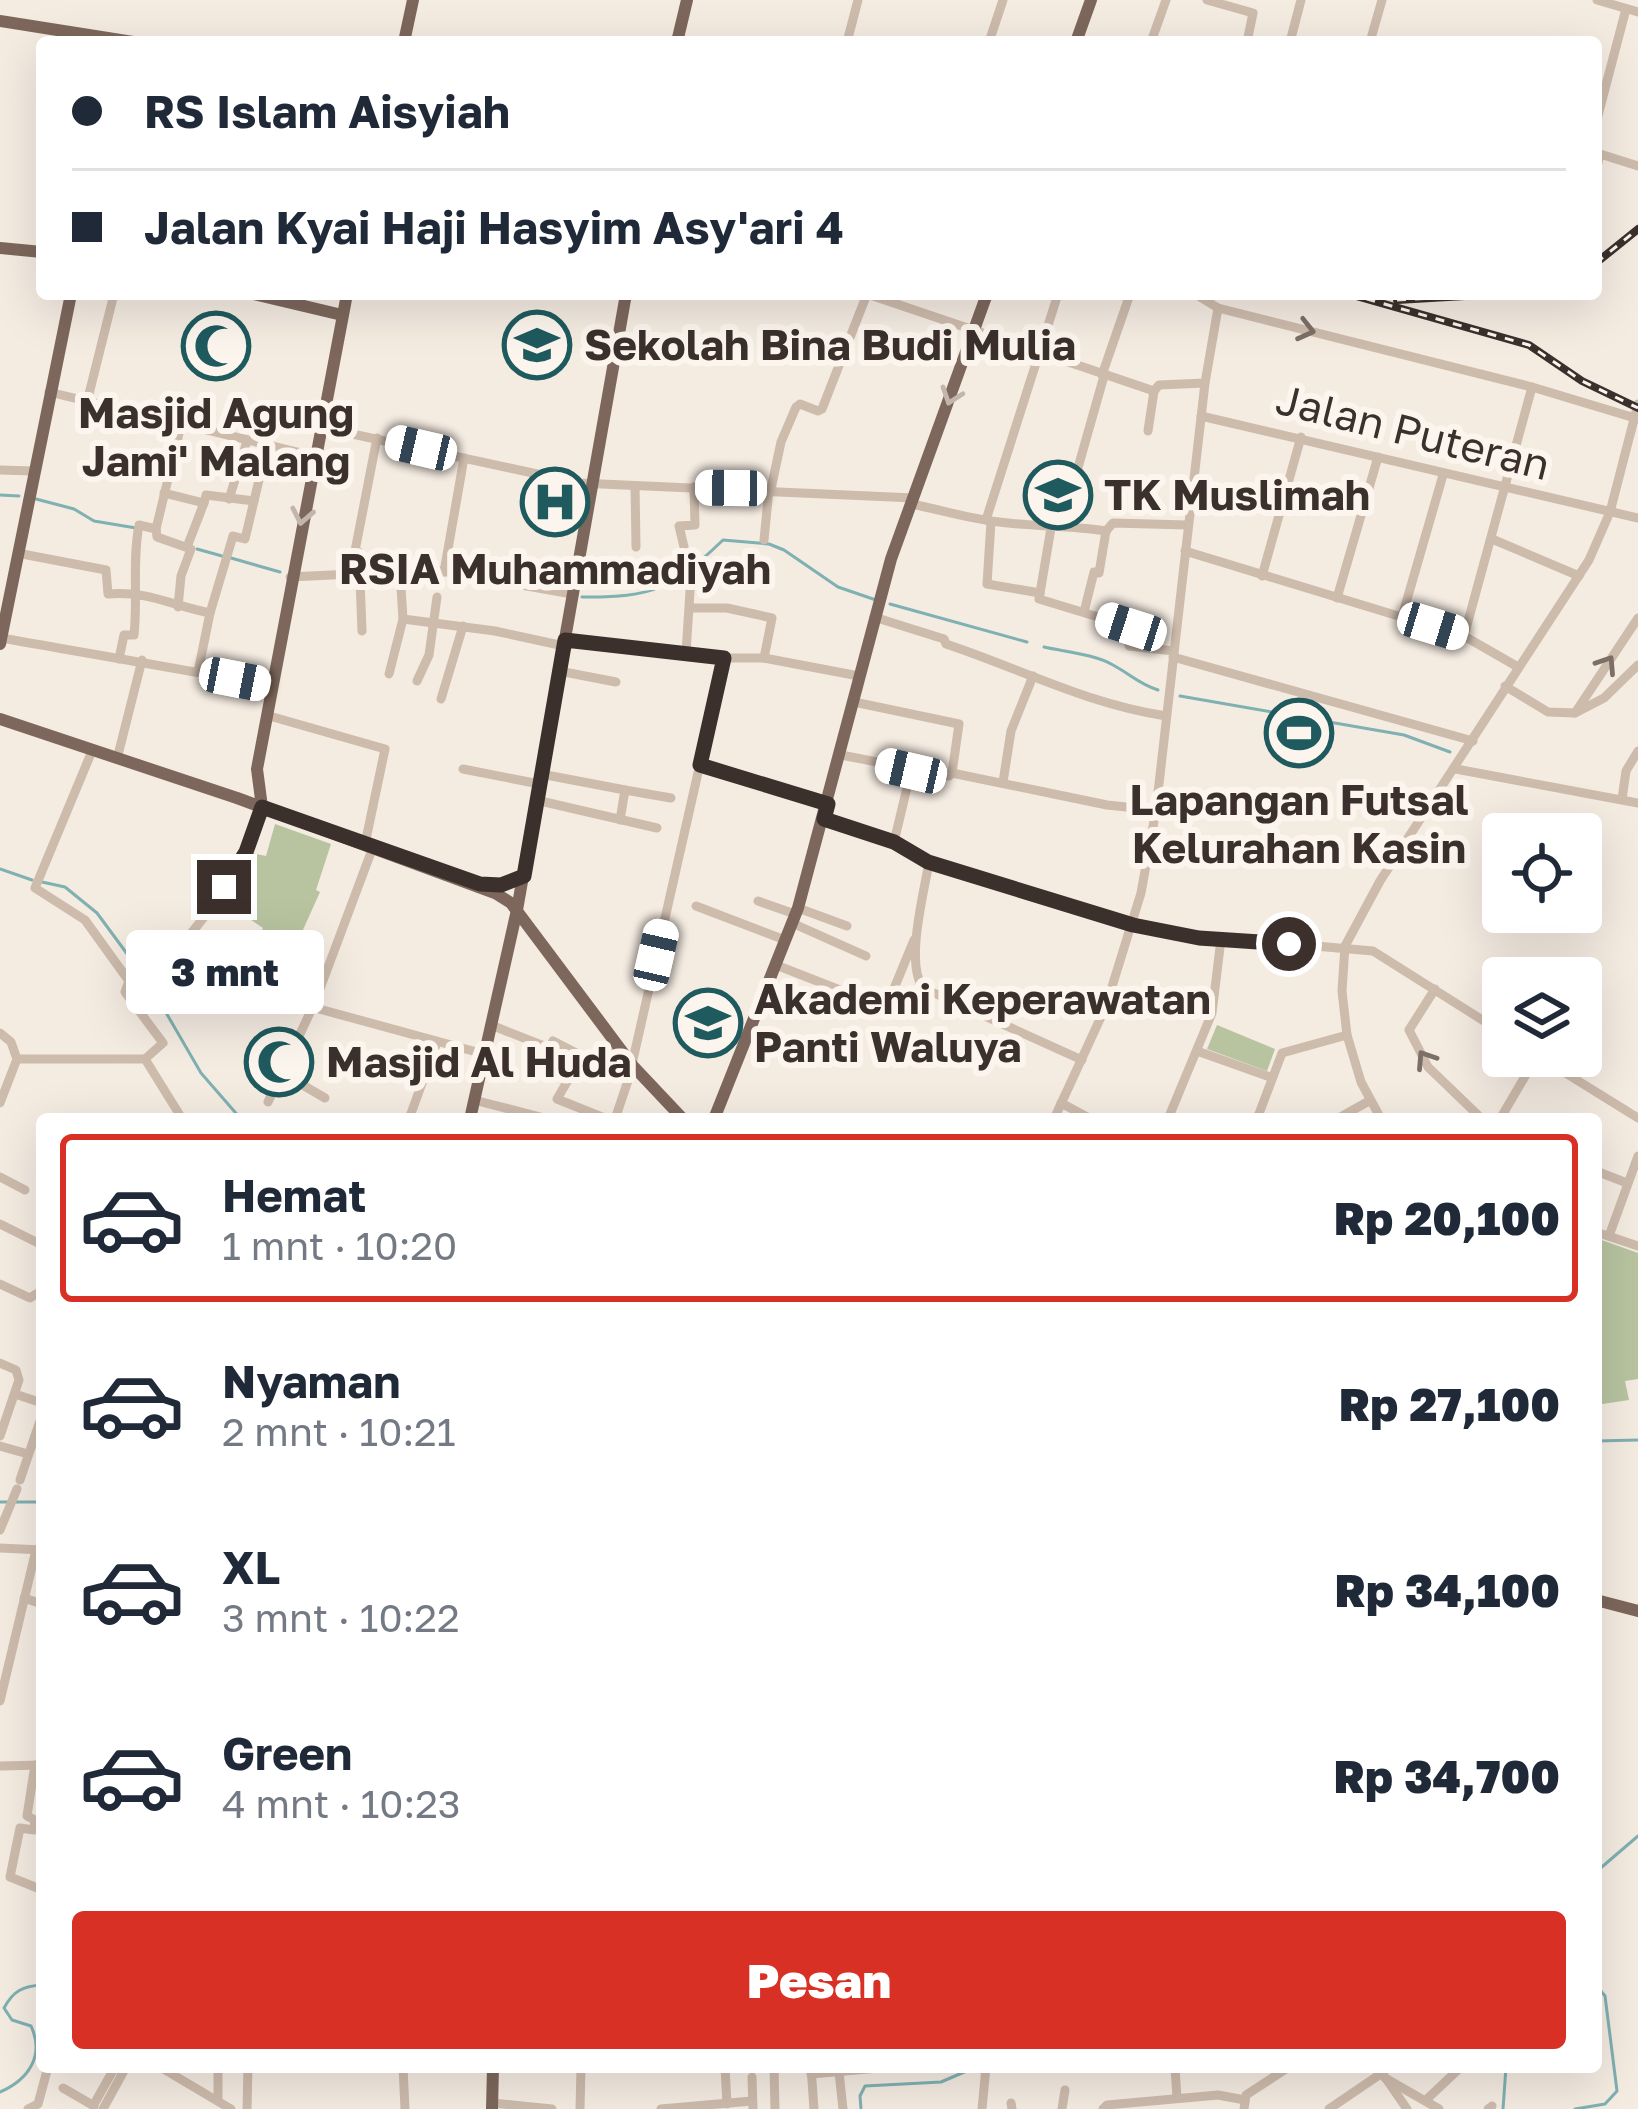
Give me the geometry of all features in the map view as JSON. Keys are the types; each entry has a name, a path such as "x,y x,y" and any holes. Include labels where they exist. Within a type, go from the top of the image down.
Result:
{"main road":[{"path":"405,36 413,0"},
{"path":"678,36 687,0"},
{"path":"1078,36 1091,0"},
{"path":"0,21 80,36"},
{"path":"4,249 36,248"},
{"path":"1,641 70,300"},
{"path":"279,300 343,315"},
{"path":"262,807 256,769 346,300"},
{"path":"471,1113 524,876 625,300"},
{"path":"716,1113 795,915 826,812 874,616 984,300"},
{"path":"0,719 480,884 517,910 632,1065 676,1113"},
{"path":"237,798 256,769"},
{"path":"480,884 501,885 524,876"},
{"path":"708,1113 720,1103"},
{"path":"1602,1602 1638,1611"},
{"path":"492,2106 493,2073"}],"street":[{"path":"849,36 858,0"},
{"path":"991,36 1004,0"},
{"path":"1152,36 1166,0"},
{"path":"1207,0 1252,14 1248,36"},
{"path":"1291,36 1300,0"},
{"path":"1372,36 1382,0"},
{"path":"1597,0 1632,10 1602,104"},
{"path":"1602,155 1638,166"},
{"path":"87,402 112,300"},
{"path":"764,540 781,442 796,407 822,409 865,300"},
{"path":"884,300 1154,391"},
{"path":"1040,593 987,584 989,521 1056,300"},
{"path":"1128,300 1039,599 1131,627 1129,646 1174,654 1473,741"},
{"path":"1205,300 1218,308 1636,418"},
{"path":"1057,1113 1106,1006 1133,925 1156,810 1187,525 1218,308"},
{"path":"1148,431 1159,385 1205,383"},
{"path":"1464,636 1532,387"},
{"path":"49,392 314,456"},
{"path":"1377,1113 1347,1036 1342,991 1345,946 1380,881 1601,538 1638,404"},
{"name":"Jalan Puteran","path":"1201,416 1638,518"},
{"path":"157,532 181,425"},
{"path":"320,427 592,485 770,489 913,501 989,521 1106,531"},
{"path":"1262,576 1301,437"},
{"path":"362,631 355,551 377,438"},
{"path":"229,499 247,441"},
{"path":"198,672 233,536 245,539 267,446"},
{"path":"1337,598 1378,457"},
{"path":"444,572 464,458"},
{"path":"0,470 33,471"},
{"path":"1402,617 1443,475"},
{"path":"635,486 636,547"},
{"path":"686,652 691,571 679,526 695,526 694,487"},
{"path":"164,493 204,503"},
{"path":"188,546 206,495 254,501"},
{"path":"1084,612 1094,572 1100,574 1106,531 1113,523 1187,525"},
{"path":"119,659 124,635 134,635 139,529 157,532 191,549 181,576 178,607"},
{"path":"1492,539 1579,576"},
{"path":"1185,551 1464,636 1518,668"},
{"path":"17,553 106,570 108,594 138,592 210,613"},
{"path":"389,674 403,619 400,572"},
{"path":"290,577 444,572 572,594"},
{"path":"417,681 429,655 437,597"},
{"path":"692,608 727,608 772,618 764,658"},
{"path":"874,616 944,639 946,644 1083,699 1166,716"},
{"path":"1575,713 1638,618"},
{"path":"403,619 564,643 764,658 860,676"},
{"path":"441,699 463,626"},
{"path":"1,641 142,659 272,686"},
{"path":"613,1113 632,1065 724,658"},
{"path":"117,759 142,659"},
{"path":"1505,686 1556,715 1575,713 1613,691 1638,665"},
{"path":"559,671 616,682"},
{"path":"1003,782 1011,731 1033,676"},
{"path":"841,755 911,771 950,776 952,772 959,724 854,701"},
{"path":"266,715 385,749 369,845 313,1004 268,1102"},
{"path":"92,751 37,881 85,920 138,978"},
{"path":"1622,799 1626,771 1638,751"},
{"path":"700,765 826,812 928,862 1133,925 1221,939 1345,946 1384,956 1482,1019"},
{"path":"463,769 670,798"},
{"path":"1456,769 1638,803"},
{"path":"894,842 911,771"},
{"path":"952,772 1107,805 1156,810"},
{"path":"620,820 625,790"},
{"path":"536,800 656,828"},
{"path":"17,1060 145,1059 163,1043 125,992 188,935 232,877 262,807"},
{"path":"776,965 886,1008 909,970 928,862"},
{"path":"758,901 847,926"},
{"path":"696,906 785,940"},
{"path":"795,915 866,956"},
{"path":"1171,1113 1213,1009 1221,939"},
{"path":"909,970 923,988 1082,1060"},
{"path":"1436,989 1408,1030 1428,1067 1476,1113"},
{"path":"313,1004 484,1054"},
{"path":"491,1025 549,1048 553,1041 601,1066 617,1045"},
{"path":"0,1033 15,1048 17,1060 0,1103"},
{"path":"1259,1113 1270,1077 1285,1051 1347,1036"},
{"path":"411,1113 436,1042"},
{"path":"1197,1051 1270,1077"},
{"path":"582,1056 557,1100 594,1113"},
{"path":"145,1059 179,1113"},
{"path":"283,1072 325,1098"},
{"path":"1504,1113 1525,1077"},
{"path":"1571,1077 1638,1118"},
{"path":"474,1100 528,1113"},
{"path":"1347,1113 1370,1101"},
{"path":"1061,1103 1080,1113"},
{"path":"1609,1236 1638,1156"},
{"path":"1602,1173 1628,1183"},
{"path":"0,1178 26,1190"},
{"path":"0,1226 36,1243"},
{"path":"1602,1234 1638,1246"},
{"path":"0,1285 30,1298 36,1294"},
{"path":"0,1363 18,1372 0,1436"},
{"path":"15,1394 36,1400"},
{"path":"0,1530 36,1432"},
{"path":"0,1446 28,1454"},
{"path":"0,1548 36,1550"},
{"path":"0,1701 5,1648 36,1560"},
{"path":"25,1598 36,1602"},
{"path":"0,1766 36,1765"},
{"path":"36,1774 27,1816 35,1820 34,1830 20,1828 10,1877 36,1887"},
{"path":"28,2109 38,2104 46,2073"},
{"path":"98,2108 113,2073"},
{"path":"98,2108 122,2073"},
{"path":"171,2073 231,2109"},
{"path":"218,2073 218,2101"},
{"path":"247,2109 248,2073"},
{"path":"403,2073 405,2109"},
{"path":"580,2073 581,2104 596,2099"},
{"path":"725,2073 727,2106"},
{"path":"774,2073 775,2109"},
{"path":"811,2073 814,2109"},
{"path":"839,2073 843,2109"},
{"path":"982,2109 985,2073"},
{"path":"1175,2073 1177,2098"},
{"path":"1103,2109 1218,2095 1245,2104 1255,2090 1280,2073"},
{"path":"1329,2109 1381,2073"},
{"path":"1383,2073 1407,2109"},
{"path":"1384,2073 1437,2108"},
{"path":"1427,2099 1455,2073"},
{"path":"661,2109 753,2105 752,2077"},
{"path":"63,2088 98,2108"},
{"path":"1062,2109 1065,2090"},
{"path":"492,2106 552,2109"}],"green space":[{"path":"275,824 331,844 316,890 320,892 293,952 258,940 263,928 220,899 251,853 266,856"},
{"path":"1217,1025 1275,1049 1267,1071 1207,1049"},
{"path":"1602,1240 1638,1253 1638,1379 1625,1381 1629,1400 1602,1404"}],"waterway":[{"path":"0,495 19,496"},
{"path":"36,499 74,509 94,521 136,528"},
{"path":"582,597 627,595 660,587 723,540 769,544 838,587 876,600"},
{"path":"197,549 222,556"},
{"path":"231,558 280,572"},
{"path":"890,604 1027,642"},
{"path":"1044,647 1105,661 1158,690"},
{"path":"1180,696 1404,735 1450,752"},
{"path":"0,869 32,880"},
{"path":"42,882 65,887 97,913 150,985 201,1073 236,1113"},
{"path":"1602,1441 1638,1440"},
{"path":"0,1502 36,1502"},
{"path":"1602,1867 1638,1836"},
{"path":"36,1986 19,1991 4,2008 12,2020 31,2026 36,2047"},
{"path":"1575,2109 1605,2104 1617,2091 1602,1992"},
{"path":"0,2092 26,2074 36,2047"},
{"path":"861,2109 865,2086 941,2082 962,2073"},
{"path":"1503,2109 1506,2073"}],"railway":[{"path":"1602,258 1638,229"},
{"path":"1370,300 1529,345 1582,381 1638,408"}],"place":[{"name":"Sekolah Bina Budi Mulia","path":"537,345"},
{"name":"Masjid Agung Jami' Malang","path":"216,346"},
{"name":"TK Muslimah","path":"1058,495"},
{"name":"RSIA Muhammadiyah","path":"555,502"},
{"name":"Lapangan Futsal Kelurahan Kasin","path":"1299,733"},
{"name":"Akademi Keperawatan Panti Waluya","path":"708,1023"},
{"name":"Masjid Al Huda","path":"279,1062"}],"route":[{"path":"224,887 246,852 262,807 480,884 501,885 524,876 565,640 724,658 700,765 828,804 824,819 894,842 928,862 1133,925 1199,938 1289,944"}]}
